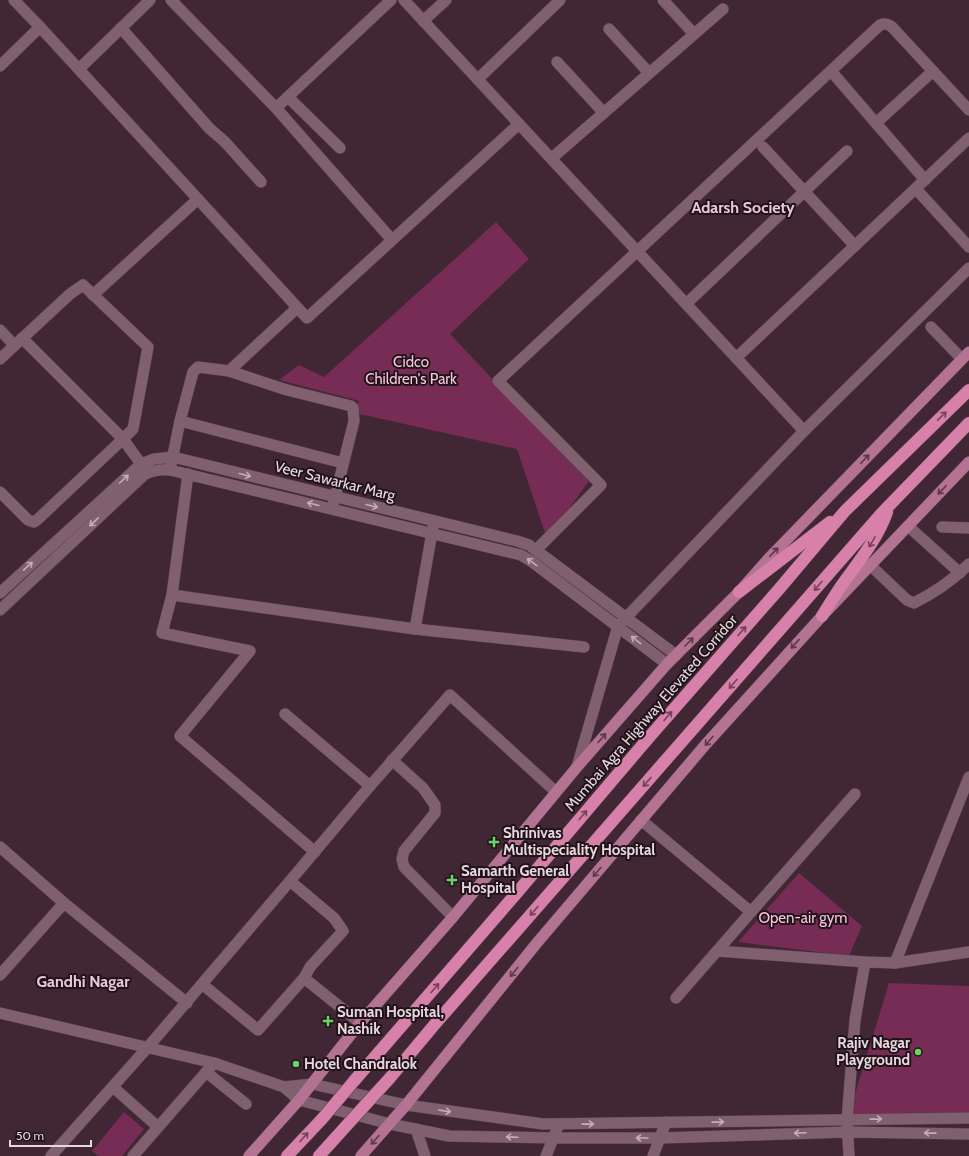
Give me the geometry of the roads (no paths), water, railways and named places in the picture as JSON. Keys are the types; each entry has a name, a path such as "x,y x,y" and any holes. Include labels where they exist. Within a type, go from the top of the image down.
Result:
{"highway":[{"name":"Mumbai Agra Highway Elevated Corridor","path":"287,1156 354,1081 846,511 969,390"},
{"path":"318,1156 389,1078 844,556 888,507 969,423"},
{"path":"822,616 868,549 883,523 888,507"},
{"path":"739,592 809,537 846,511"}],"main road":[{"path":"249,1156 299,1100 360,1023 453,917 577,767 667,664 739,592 770,557 965,356"},
{"path":"361,1156 406,1105 536,944 711,738 822,616 969,462"}],"street":[{"path":"14,0 307,318 518,124"},
{"path":"171,0 276,108 392,240"},
{"path":"276,108 391,0"},
{"path":"404,0 804,431"},
{"path":"423,21 446,0"},
{"path":"478,79 560,0"},
{"path":"663,0 694,34"},
{"path":"79,69 145,2"},
{"path":"552,158 723,9"},
{"path":"536,550 601,484 498,381 880,25 885,23 892,27 969,110"},
{"path":"0,66 40,27"},
{"path":"121,28 209,128 225,142 261,182"},
{"path":"609,29 649,73"},
{"path":"557,62 604,113"},
{"path":"831,71 925,180"},
{"path":"876,123 933,71"},
{"path":"288,97 340,148"},
{"path":"736,358 969,138"},
{"path":"764,147 855,246"},
{"path":"686,304 848,151"},
{"path":"916,189 969,247"},
{"path":"94,295 198,199"},
{"path":"577,767 618,626 804,431 969,268"},
{"path":"0,359 70,294 83,285 148,347 133,429 124,439 34,522 28,520 0,492"},
{"path":"229,371 297,308"},
{"path":"931,327 965,356"},
{"path":"0,330 18,342 124,439 146,474 0,610"},
{"path":"170,470 180,421 193,372 198,367 229,371 287,390 351,406 353,408 354,421 332,509"},
{"path":"180,421 343,464"},
{"name":"Veer Sawarkar Marg","path":"0,593 141,464 154,459 173,458 529,545 676,655"},
{"name":"Veer Sawarkar Marg","path":"146,474 158,470 170,470 526,557 667,664"},
{"path":"188,474 172,595 162,633 250,651 180,736 315,852"},
{"path":"415,629 434,521"},
{"path":"908,526 960,573"},
{"path":"942,527 969,528"},
{"path":"870,565 906,600 914,603 928,596 960,573 969,564"},
{"path":"172,595 415,629 584,647"},
{"path":"51,1156 187,1002 392,760 450,695 556,792"},
{"path":"285,714 370,786"},
{"path":"392,760 423,788 435,805 435,813 404,851 402,858 404,867 453,917"},
{"path":"895,963 969,777"},
{"path":"676,998 855,794"},
{"path":"641,820 751,912"},
{"path":"0,847 64,903 187,1002"},
{"path":"202,984 258,1030 304,978 310,966 343,931 334,918 290,881"},
{"path":"0,975 64,903"},
{"path":"717,951 895,963 969,952"},
{"path":"849,1156 847,1120 855,1020 865,962"},
{"path":"304,978 360,1023"},
{"path":"0,1013 214,1063 284,1087 299,1100 390,1124 449,1136 660,1138 847,1132 969,1134"},
{"path":"133,1156 214,1063"},
{"path":"206,1072 246,1104"},
{"path":"284,1087 312,1084 406,1105 543,1124 969,1118"},
{"path":"113,1087 158,1127"},
{"path":"653,1156 666,1122"},
{"path":"546,1156 559,1124"},
{"path":"416,1129 425,1156"}],"place":[{"name":"Shrinivas Multispeciality Hospital","path":"494,842"},
{"name":"Samarth General Hospital","path":"452,880"},
{"name":"Suman Hospital, Nashik","path":"328,1021"},
{"name":"Rajiv Nagar Playground","path":"918,1052"},
{"name":"Hotel Chandralok","path":"296,1064"}],"district":[{"name":"Adarsh Society","path":"743,207"},
{"name":"Gandhi Nagar","path":"83,981"}],"park label":[{"name":"Cidco Children's Park","path":"411,370"},
{"name":"Open-air gym","path":"803,918"}]}
